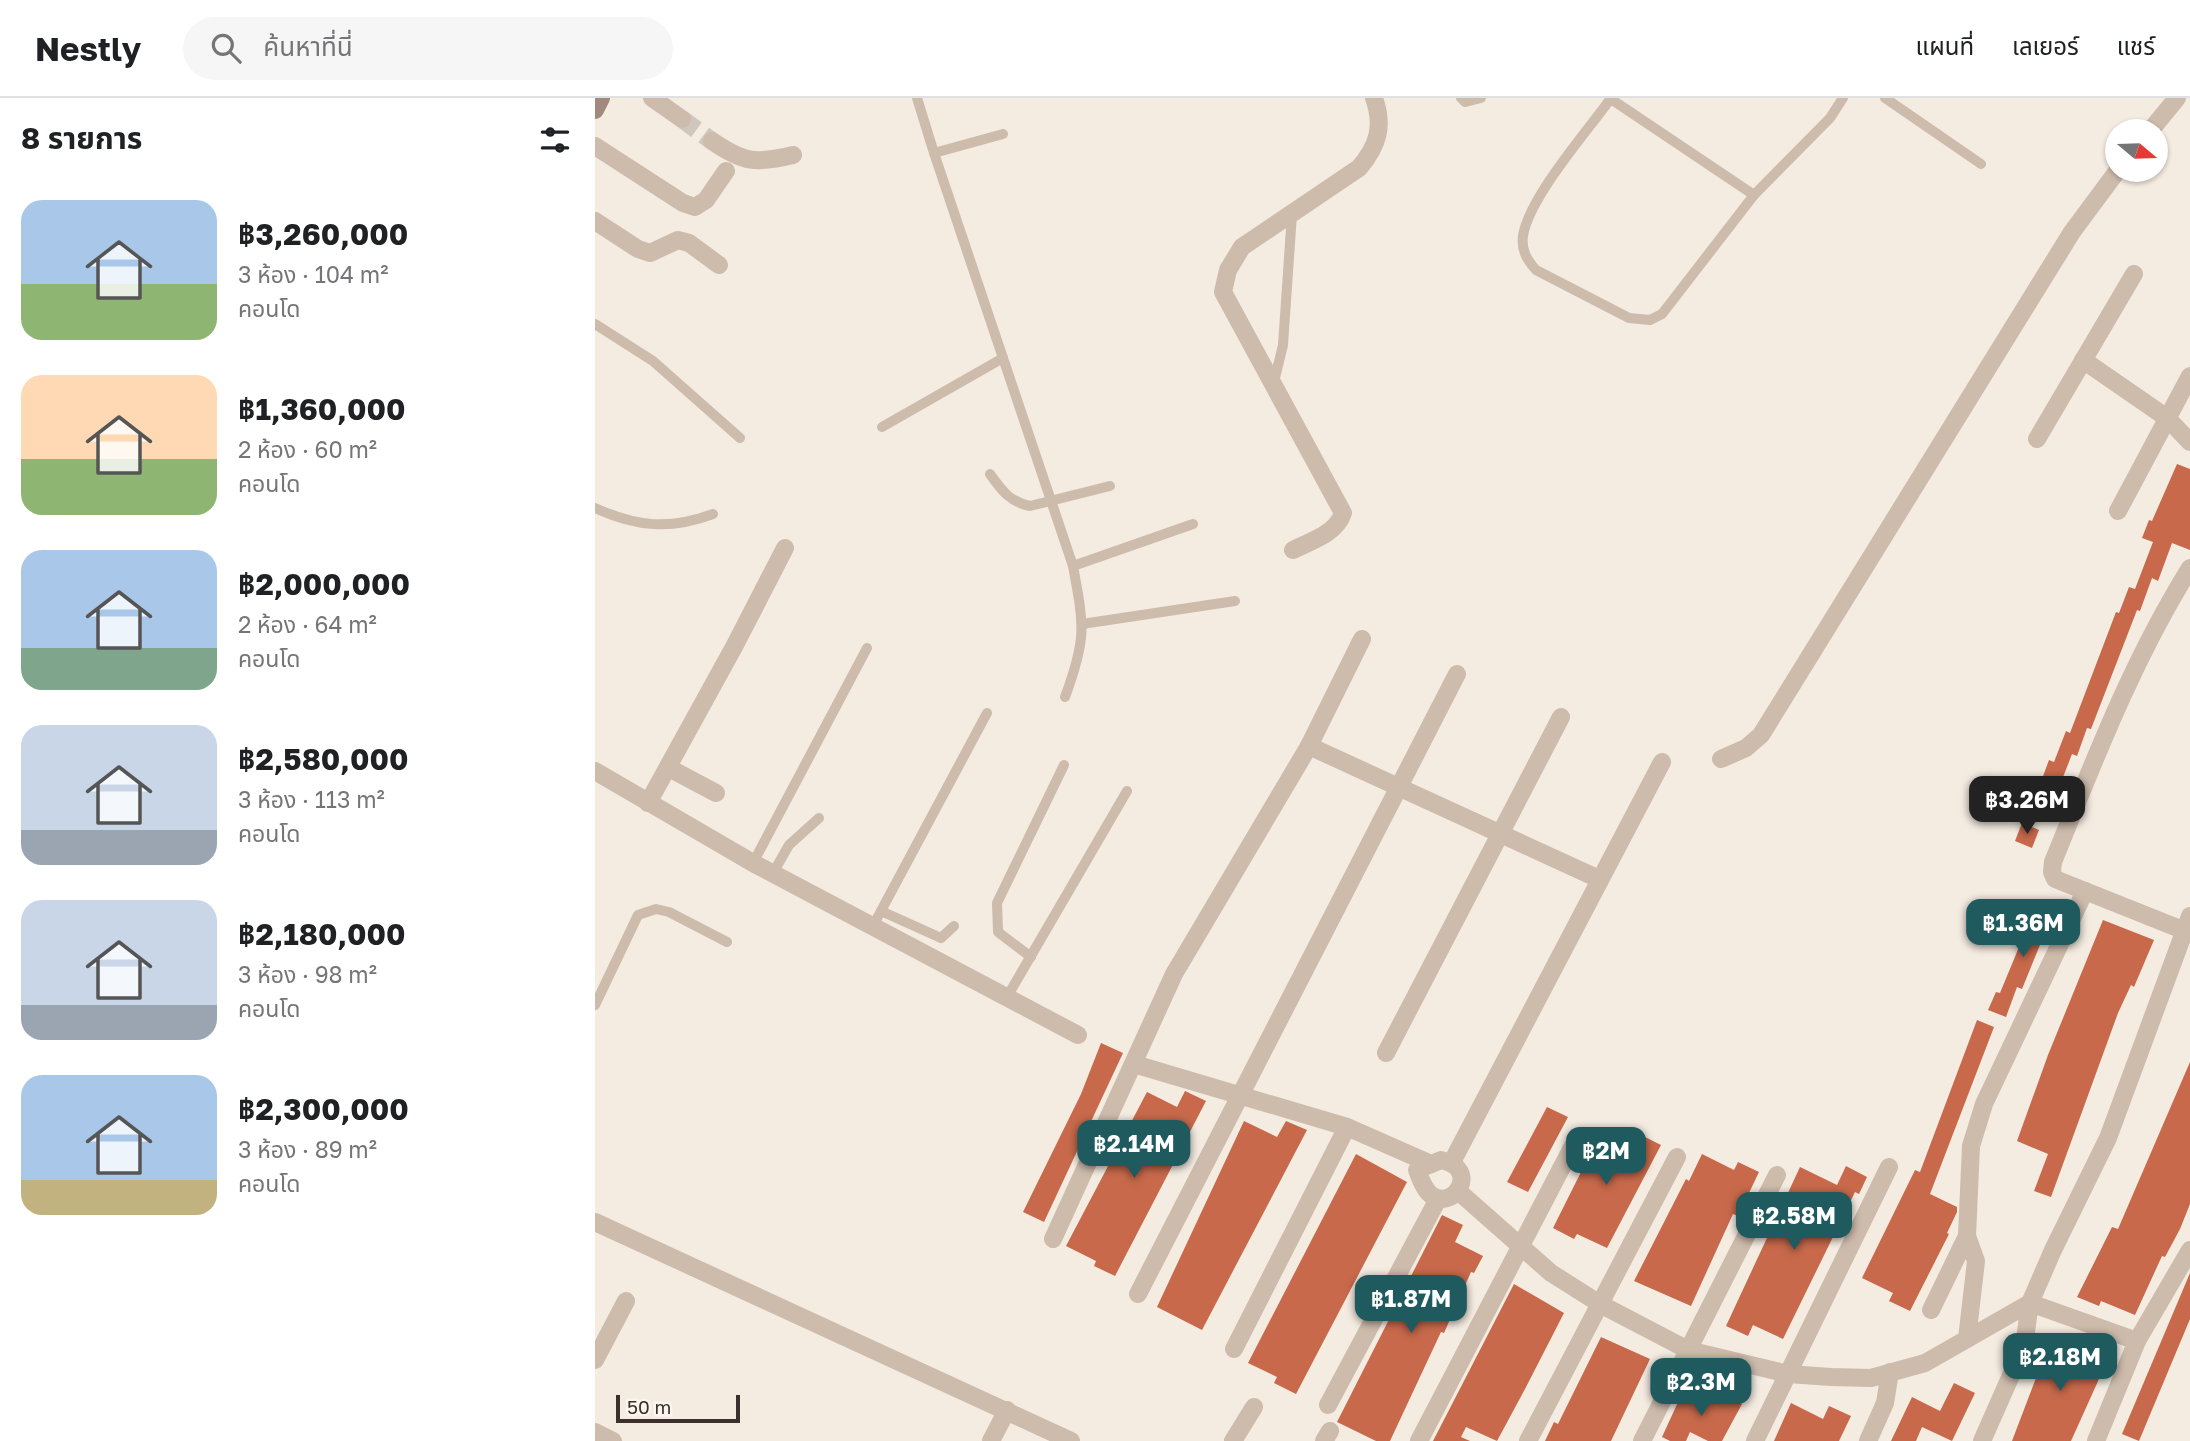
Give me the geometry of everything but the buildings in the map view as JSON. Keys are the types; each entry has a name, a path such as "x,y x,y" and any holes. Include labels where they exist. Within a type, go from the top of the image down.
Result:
{"street":[{"path":"595,110 601,98"},
{"path":"652,98 681,119"},
{"path":"1293,550 1331,530 1340,523 1343,513 1223,292 1229,270 1242,247 1359,169 1370,155 1379,134 1379,113 1374,98"},
{"path":"2160,119 2177,98"},
{"path":"712,141 734,156 751,162 793,155"},
{"path":"595,146 683,203 695,207 706,200 726,171"},
{"path":"1721,759 1746,748 1761,735 2072,232 2109,182"},
{"path":"595,220 650,253 678,240 689,243 719,265"},
{"path":"2037,439 2134,274"},
{"path":"2083,360 2167,418 2190,442"},
{"path":"2117,511 2190,376"},
{"path":"648,803 785,548"},
{"path":"1982,1441 2024,1346 2030,1303 2108,1138 2188,927 2085,891 2055,878 2052,872 2053,862 2136,662 2190,568"},
{"path":"1053,1239 1174,974 1309,746 1362,639"},
{"path":"1138,1294 1457,674"},
{"path":"1386,1053 1561,717"},
{"path":"1309,746 1599,879"},
{"path":"1452,1162 1662,762"},
{"path":"669,768 716,793"},
{"path":"595,772 753,863 877,917 1007,997 1078,1035"},
{"path":"1967,1339 1976,1261 1967,1236 1971,1146 1985,1104 2085,891"},
{"path":"1134,1064 1242,1093 1347,1127 1431,1164"},
{"path":"1234,1349 1347,1127"},
{"path":"1419,1441 1576,1140"},
{"path":"1528,1441 1677,1157"},
{"path":"1441,1160 1452,1162 1460,1170 1462,1181 1458,1191 1449,1198 1438,1199 1428,1193 1417,1170 1431,1164 1441,1160"},
{"path":"1755,1441 1889,1167"},
{"path":"1642,1441 1777,1175"},
{"path":"1458,1191 1551,1273 1600,1304 1688,1350 1788,1374 1871,1378 1925,1363 2030,1303 2137,1342"},
{"path":"1328,1405 1438,1199"},
{"path":"595,1222 1071,1441"},
{"path":"1931,1310 1967,1236"},
{"path":"2096,1441 2137,1342 2190,1250"},
{"path":"595,1360 626,1301"},
{"path":"1868,1441 1885,1403 1890,1372"},
{"path":"1233,1441 1254,1407"},
{"path":"991,1441 1007,1410"},
{"path":"595,1432 613,1441"}],"lane":[{"path":"917,98 1073,566 1084,636 1079,660 1065,697"},
{"path":"1461,98 1465,102 1481,98"},
{"path":"1754,195 1611,99 1539,198 1527,220 1522,238 1526,258 1536,270 1629,318 1650,320 1663,314 1754,195 1830,118 1843,98"},
{"path":"1885,98 1981,164"},
{"path":"934,153 1003,134"},
{"path":"1273,386 1283,345 1293,213"},
{"path":"595,324 653,360 740,438"},
{"path":"882,427 1003,358"},
{"path":"990,474 1005,495 1030,506 1110,486"},
{"path":"595,508 652,526 685,525 713,514"},
{"path":"1073,566 1192,524"},
{"path":"1082,624 1235,601"},
{"path":"753,863 867,648"},
{"path":"954,926 941,938 877,917 987,713"},
{"path":"1031,957 998,932 997,903 1064,765"},
{"path":"1007,997 1127,791"},
{"path":"773,873 789,845 819,818"},
{"path":"595,1005 638,915 656,909 669,912 727,942"}],"tunnel":[{"path":"682,119 712,141"}]}
